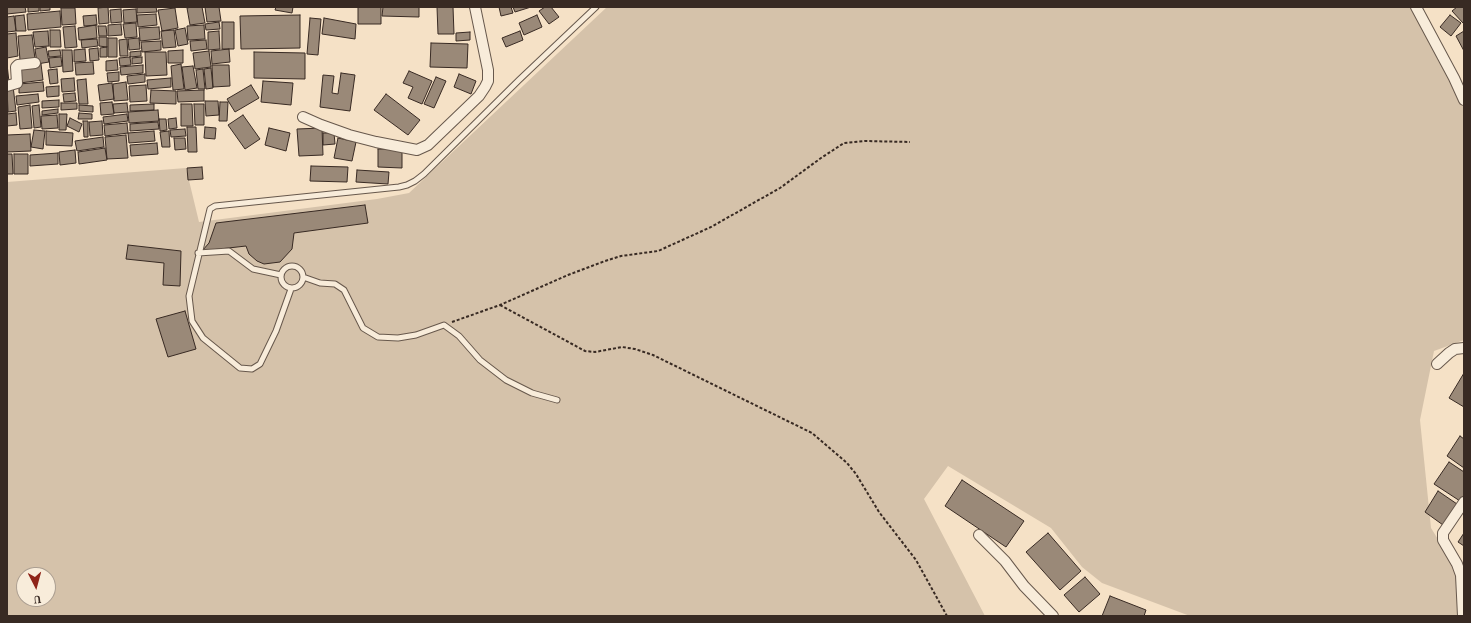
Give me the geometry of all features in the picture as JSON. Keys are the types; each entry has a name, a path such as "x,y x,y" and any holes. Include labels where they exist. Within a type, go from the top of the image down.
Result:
{"street":[{"path":"303,117 348,135 376,142 417,150 428,145 479,96 488,81 488,70 475,7"},
{"path":"1416,7 1454,78 1464,100"},
{"path":"7,86 17,83 16,67 18,65 35,63"},
{"path":"1437,364 1455,349 1464,348"},
{"path":"1463,616 1461,575 1457,564 1443,540 1443,533 1464,502"},
{"path":"979,535 1005,561 1024,586 1052,616"}],"lane":[{"path":"291,288 276,332 260,364 252,369 240,368 203,338 192,321 188,296 210,209 214,206 398,187 415,181 596,7"},
{"path":"198,253 234,252 253,268 281,275"},
{"path":"295,267 302,272 302,282 300,285 291,288 285,286 281,275 286,268 295,267"},
{"path":"303,277 320,283 335,284 344,290 363,328 378,337 398,338 416,335 444,324 459,336 480,360 506,380 532,393 558,400"}],"path":[{"path":"444,324 500,305 568,275 605,261 620,256 658,251 711,227 780,188 844,143 864,141 910,142"},
{"path":"500,305 585,351 595,352 622,347 635,349 653,355 812,433 847,463 856,474 879,512 916,560 947,616"}],"shaded area":[{"path":"607,7 1413,7 1428,33 1464,106 1464,340 1434,351 1420,420 1431,528 1464,581 1464,616 1190,616 1102,583 1082,567 1051,528 948,466 924,499 985,616 7,616 7,182 186,168 199,222 377,199 409,193"}],"building":[{"path":"7,7 25,7 26,12 7,14"},
{"path":"28,7 39,7 39,11 28,12"},
{"path":"40,7 50,7 50,10 40,11"},
{"path":"108,7 109,23 99,24 98,8"},
{"path":"137,7 156,7 157,12 137,13"},
{"path":"202,7 205,23 190,25 187,8"},
{"path":"205,7 219,7 221,21 207,22"},
{"path":"276,7 293,7 292,13 275,10"},
{"path":"358,7 381,7 381,24 358,24"},
{"path":"383,7 419,7 419,17 382,16"},
{"path":"437,7 453,7 454,34 438,34"},
{"path":"499,7 511,7 513,13 501,16"},
{"path":"513,7 531,7 515,12"},
{"path":"545,7 551,7 559,17 549,24 539,11"},
{"path":"1457,7 1464,7 1463,23 1452,11"},
{"path":"61,8 75,8 76,24 62,25"},
{"path":"175,8 178,28 162,31 158,10"},
{"path":"121,9 122,22 111,23 110,10"},
{"path":"136,9 137,22 124,23 123,10"},
{"path":"60,11 61,27 28,30 27,14"},
{"path":"156,14 157,25 138,27 137,15"},
{"path":"24,15 26,31 16,31 15,16"},
{"path":"96,15 97,25 84,26 83,16"},
{"path":"300,15 300,48 241,49 240,16"},
{"path":"537,15 542,27 524,35 519,23"},
{"path":"1450,15 1461,23 1451,36 1440,27"},
{"path":"14,16 16,31 7,32 7,17"},
{"path":"310,18 321,19 318,55 307,54"},
{"path":"324,18 356,24 355,39 322,34"},
{"path":"219,22 220,29 206,30 205,24"},
{"path":"222,22 234,22 234,49 222,49"},
{"path":"136,23 137,37 125,38 123,24"},
{"path":"121,24 122,35 108,36 108,25"},
{"path":"96,25 97,38 79,40 78,28"},
{"path":"204,25 205,39 188,40 187,26"},
{"path":"75,26 77,47 65,48 63,27"},
{"path":"98,26 106,26 107,36 99,36"},
{"path":"159,27 160,39 140,41 139,28"},
{"path":"185,28 188,44 178,46 175,30"},
{"path":"50,30 60,30 61,47 50,47"},
{"path":"174,30 176,47 163,48 161,31"},
{"path":"48,31 49,46 35,47 33,32"},
{"path":"219,31 220,49 208,50 208,32"},
{"path":"520,31 523,40 506,47 502,38"},
{"path":"1464,31 1464,51 1456,36"},
{"path":"470,32 470,40 456,41 456,33"},
{"path":"16,33 18,56 7,58 7,34"},
{"path":"32,35 35,59 20,60 18,36"},
{"path":"99,37 107,37 107,47 99,46"},
{"path":"108,38 117,38 117,57 108,57"},
{"path":"139,38 140,49 129,50 128,39"},
{"path":"97,39 98,46 82,48 81,40"},
{"path":"127,39 128,56 120,56 119,40"},
{"path":"206,40 207,49 191,51 190,41"},
{"path":"161,41 161,50 142,52 141,42"},
{"path":"431,43 468,44 467,68 430,67"},
{"path":"46,47 49,62 37,64 35,49"},
{"path":"107,47 107,57 100,57 100,48"},
{"path":"98,48 99,60 90,61 89,49"},
{"path":"85,49 86,61 74,62 74,50"},
{"path":"229,49 230,62 212,64 211,51"},
{"path":"60,50 61,56 49,57 48,51"},
{"path":"62,50 72,50 73,71 63,72"},
{"path":"183,50 183,63 168,63 168,51"},
{"path":"141,51 141,56 130,57 130,52"},
{"path":"209,51 211,67 195,69 193,53"},
{"path":"145,52 166,52 167,75 146,76"},
{"path":"254,52 305,53 305,79 254,78"},
{"path":"61,57 62,66 50,68 49,58"},
{"path":"130,57 131,65 120,66 119,58"},
{"path":"142,57 142,63 132,64 132,58"},
{"path":"117,60 118,70 106,71 106,61"},
{"path":"93,62 94,74 76,75 75,63"},
{"path":"7,64 9,82 7,82"},
{"path":"41,64 43,80 20,83 18,67"},
{"path":"181,64 184,89 173,90 171,66"},
{"path":"143,65 143,73 121,75 120,67"},
{"path":"212,65 229,65 230,86 213,87"},
{"path":"193,66 197,88 185,90 182,67"},
{"path":"211,68 213,88 206,89 204,69"},
{"path":"57,69 58,83 50,84 48,70"},
{"path":"203,69 205,89 198,89 196,70"},
{"path":"409,71 432,81 422,104 408,98 413,87 403,83"},
{"path":"119,72 119,81 108,82 107,73"},
{"path":"341,73 355,75 350,111 320,107 323,75 334,76 332,93 338,94"},
{"path":"145,74 145,82 128,84 127,76"},
{"path":"459,74 476,81 471,94 454,87"},
{"path":"436,77 446,81 434,108 424,104"},
{"path":"74,78 75,91 62,92 61,79"},
{"path":"171,78 171,87 148,89 147,80"},
{"path":"86,79 88,104 79,104 77,80"},
{"path":"263,81 293,83 291,105 261,102"},
{"path":"43,82 44,91 19,93 19,84"},
{"path":"126,82 128,100 114,101 113,84"},
{"path":"112,83 114,99 100,101 98,85"},
{"path":"146,85 147,101 130,102 129,86"},
{"path":"251,85 259,98 235,112 227,99"},
{"path":"13,86 16,111 8,112 7,87"},
{"path":"59,86 59,96 47,97 46,87"},
{"path":"151,90 176,91 176,104 150,103"},
{"path":"204,90 204,101 178,102 177,91"},
{"path":"75,93 76,101 64,102 63,94"},
{"path":"38,94 39,102 17,105 16,96"},
{"path":"386,94 420,120 408,135 374,110"},
{"path":"59,100 59,107 42,108 42,101"},
{"path":"205,101 218,101 219,115 206,116"},
{"path":"112,102 114,114 101,115 100,103"},
{"path":"220,102 228,102 227,121 219,121"},
{"path":"61,103 77,103 77,109 61,110"},
{"path":"127,103 128,112 114,113 113,104"},
{"path":"154,104 154,110 130,111 130,105"},
{"path":"181,104 192,104 193,126 181,126"},
{"path":"194,104 204,104 204,125 195,125"},
{"path":"30,105 32,128 20,129 18,107"},
{"path":"39,105 41,127 34,128 32,106"},
{"path":"79,105 93,106 93,112 79,111"},
{"path":"58,109 58,113 42,115 42,111"},
{"path":"158,110 159,121 129,123 128,112"},
{"path":"16,113 17,125 7,126 7,114"},
{"path":"79,113 92,114 92,119 78,119"},
{"path":"59,114 67,114 66,130 59,130"},
{"path":"127,114 128,121 104,124 103,117"},
{"path":"57,115 58,128 42,129 41,116"},
{"path":"243,115 260,139 245,149 228,125"},
{"path":"70,118 82,124 79,132 67,126"},
{"path":"176,118 177,128 169,129 168,119"},
{"path":"159,119 166,119 167,130 160,131"},
{"path":"83,121 88,121 88,137 84,137"},
{"path":"102,121 103,135 90,136 89,122"},
{"path":"158,122 159,129 130,131 130,124"},
{"path":"127,123 128,133 105,136 104,125"},
{"path":"187,127 196,127 197,152 188,152"},
{"path":"205,127 216,128 215,139 204,138"},
{"path":"269,128 290,133 286,151 265,145"},
{"path":"322,128 323,155 299,156 297,129"},
{"path":"185,129 186,136 171,137 170,130"},
{"path":"34,130 45,131 43,149 31,147"},
{"path":"46,131 73,133 72,146 46,145"},
{"path":"154,131 155,141 129,143 128,133"},
{"path":"169,131 170,147 162,147 160,132"},
{"path":"323,133 334,133 335,144 323,145"},
{"path":"30,134 31,151 7,152 7,135"},
{"path":"126,135 128,158 107,159 105,137"},
{"path":"103,137 104,147 77,151 75,141"},
{"path":"174,138 185,138 186,149 175,150"},
{"path":"338,138 356,142 352,161 334,158"},
{"path":"157,143 158,154 131,156 130,145"},
{"path":"105,148 107,160 79,164 78,152"},
{"path":"378,149 402,149 402,168 378,167"},
{"path":"75,150 76,163 60,165 59,152"},
{"path":"58,153 58,164 30,166 30,155"},
{"path":"7,154 12,154 13,174 7,174"},
{"path":"14,154 28,154 28,174 14,174"},
{"path":"311,166 348,167 347,182 310,181"},
{"path":"202,167 203,179 188,180 187,168"},
{"path":"357,170 389,172 388,184 356,182"},
{"path":"365,205 368,223 294,233 292,249 280,262 264,264 257,261 249,254 246,246 202,251 209,243 216,223"},
{"path":"128,245 181,251 180,286 163,285 164,263 126,259"},
{"path":"185,311 196,349 168,357 156,319"},
{"path":"1464,373 1464,407 1449,398"},
{"path":"1460,436 1464,439 1464,468 1447,456"},
{"path":"1449,462 1464,472 1464,495 1460,501 1434,484"},
{"path":"962,480 1024,521 1006,547 945,506"},
{"path":"1438,491 1457,504 1443,525 1425,512"},
{"path":"1048,533 1081,571 1060,590 1026,552"},
{"path":"1464,533 1464,546 1458,542"},
{"path":"1085,577 1100,594 1079,612 1064,595"},
{"path":"1110,596 1146,610 1144,616 1102,616"}]}
